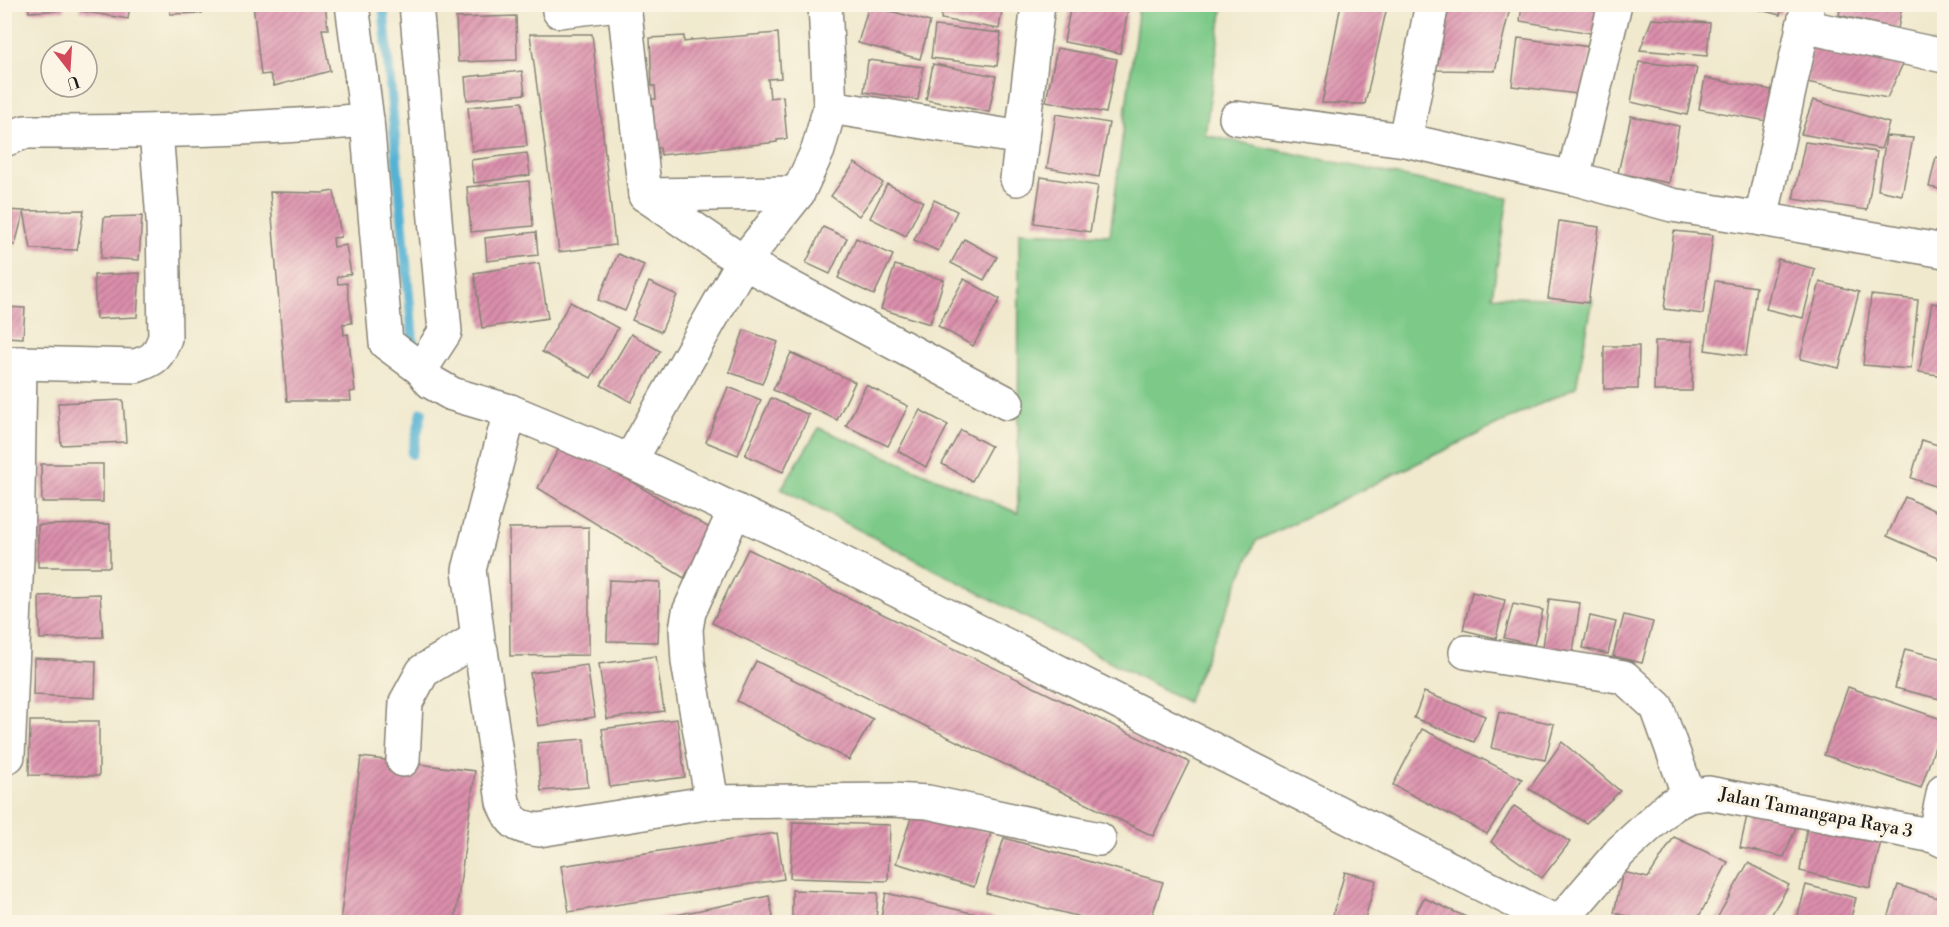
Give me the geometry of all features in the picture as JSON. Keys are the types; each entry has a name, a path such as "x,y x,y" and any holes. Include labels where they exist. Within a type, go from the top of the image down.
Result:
{"street":[{"path":"352,4 367,120 386,343 421,369 431,382 452,394 510,411 630,460 735,510 1558,922 1620,852 1670,806 1689,796 1657,707 1624,677 1466,652"},
{"path":"416,4 445,332 421,369"},
{"path":"559,11 618,4"},
{"path":"624,4 645,195 743,262 1007,403"},
{"path":"630,460 743,262 798,193 818,150 830,107 825,4"},
{"path":"1017,179 1038,4"},
{"path":"1405,140 1432,4"},
{"path":"1573,178 1615,4"},
{"path":"1761,219 1806,15 1944,56"},
{"path":"830,107 1022,138"},
{"path":"1236,118 1405,140 1573,178 1672,205 1944,250"},
{"path":"11,131 156,132 367,120"},
{"path":"8,756 9,672 17,548 12,363 136,366 152,360 159,351 165,338 165,326 163,220 156,132"},
{"path":"645,195 798,193"},
{"path":"403,760 406,702 423,671 478,638 469,570 510,411"},
{"path":"712,802 688,662 686,629 689,612 735,510"},
{"path":"481,650 503,802 509,817 518,825 539,830 712,802 892,800 928,802 1099,839"},
{"path":"1939,839 1944,790"},
{"name":"Jalan Tamangapa Raya 3","path":"1689,796 1708,793 1939,839"}],"green space":[{"path":"1139,5 1223,5 1205,135 1508,198 1492,296 1593,300 1576,387 1256,541 1187,702 781,489 819,428 1018,513 1019,232 1110,235"}],"building":[{"path":"28,4 64,4 65,10 29,12"},
{"path":"81,4 130,4 128,19 80,11"},
{"path":"170,4 202,4 202,13 170,14"},
{"path":"253,4 325,4 328,29 322,29 330,71 274,86 270,74 261,75"},
{"path":"448,4 515,4 515,8 449,14"},
{"path":"892,4 924,4 922,12"},
{"path":"943,4 1003,4 999,29 941,19"},
{"path":"1071,4 1129,4 1120,53 1064,42"},
{"path":"1341,4 1387,7 1365,104 1322,103"},
{"path":"1449,4 1511,4 1495,71 1435,70"},
{"path":"1738,4 1783,4 1780,15"},
{"path":"1841,4 1902,4 1898,29 1839,15"},
{"path":"869,5 930,22 920,59 858,43"},
{"path":"1522,5 1600,5 1596,34 1520,21"},
{"path":"516,16 517,60 458,62 456,18"},
{"path":"1652,19 1710,23 1707,56 1640,50"},
{"path":"935,26 1001,33 997,66 931,58"},
{"path":"778,33 781,78 768,79 770,98 783,96 787,139 661,155 660,148 656,148 652,99 656,99 655,86 652,86 650,38 684,36 684,42"},
{"path":"530,34 592,34 615,245 559,252"},
{"path":"1813,36 1907,55 1887,98 1806,82"},
{"path":"1518,38 1591,47 1585,95 1512,86"},
{"path":"1057,48 1117,59 1106,113 1046,101"},
{"path":"868,60 923,67 918,100 864,92"},
{"path":"1639,62 1697,68 1687,115 1631,102"},
{"path":"933,64 996,76 989,112 926,100"},
{"path":"522,71 525,94 467,100 465,77"},
{"path":"1705,78 1772,90 1767,121 1699,109"},
{"path":"1813,100 1889,123 1881,149 1801,134"},
{"path":"522,102 527,146 472,151 468,107"},
{"path":"1056,114 1109,123 1099,177 1047,168"},
{"path":"1631,116 1679,126 1669,183 1618,173"},
{"path":"1886,136 1913,138 1902,195 1878,190"},
{"path":"1805,142 1877,152 1867,210 1793,199"},
{"path":"527,153 530,175 474,183 471,160"},
{"path":"1936,157 1944,159 1944,190 1929,187"},
{"path":"855,163 883,183 859,216 831,196"},
{"path":"1041,177 1098,186 1090,232 1034,223"},
{"path":"529,181 533,226 471,232 467,187"},
{"path":"887,184 923,201 906,236 870,218"},
{"path":"334,191 341,237 333,238 334,247 346,245 351,274 337,277 338,284 347,283 352,323 343,324 344,335 348,334 355,391 350,392 351,401 287,401 270,192 323,193"},
{"path":"934,200 957,211 938,251 914,240"},
{"path":"4,210 24,211 15,245 4,245"},
{"path":"84,210 77,250 31,249 24,211"},
{"path":"142,216 139,260 101,258 104,217"},
{"path":"1559,221 1599,227 1588,303 1548,298"},
{"path":"823,227 847,238 830,274 806,263"},
{"path":"1674,231 1713,235 1703,314 1664,309"},
{"path":"536,232 538,255 487,261 485,238"},
{"path":"856,238 893,255 874,295 838,278"},
{"path":"964,239 997,257 984,280 951,263"},
{"path":"618,254 644,265 625,311 598,300"},
{"path":"1778,259 1815,269 1803,318 1766,309"},
{"path":"539,263 548,318 482,328 474,273"},
{"path":"895,265 944,280 930,324 881,309"},
{"path":"140,273 137,317 96,319 94,275"},
{"path":"964,279 1000,299 973,346 938,326"},
{"path":"1715,281 1756,287 1746,356 1705,350"},
{"path":"649,282 677,295 661,332 632,320"},
{"path":"1820,282 1859,292 1839,368 1800,359"},
{"path":"1871,295 1918,300 1911,369 1863,365"},
{"path":"570,302 618,328 591,378 542,352"},
{"path":"1932,303 1944,305 1944,376 1919,372"},
{"path":"4,307 25,308 23,338 4,337"},
{"path":"744,330 778,342 762,384 729,372"},
{"path":"631,334 660,351 631,402 601,385"},
{"path":"1655,341 1693,341 1692,391 1654,391"},
{"path":"1604,346 1639,346 1638,389 1604,389"},
{"path":"791,353 855,382 837,420 773,390"},
{"path":"866,385 908,406 888,446 846,426"},
{"path":"728,387 761,400 738,455 706,442"},
{"path":"771,398 809,415 783,472 745,455"},
{"path":"123,400 126,442 61,445 58,403"},
{"path":"920,410 948,425 926,467 898,451"},
{"path":"961,430 991,446 972,481 942,464"},
{"path":"1922,440 1944,447 1944,489 1911,478"},
{"path":"563,441 713,530 684,578 538,488"},
{"path":"41,464 103,464 103,502 42,502"},
{"path":"1905,497 1944,515 1944,561 1887,536"},
{"path":"110,524 110,567 38,567 38,525"},
{"path":"589,527 589,655 510,656 509,528"},
{"path":"748,549 1189,762 1153,836 712,623"},
{"path":"609,580 660,582 658,642 607,641"},
{"path":"1472,592 1505,600 1496,638 1463,630"},
{"path":"100,594 103,637 40,639 39,596"},
{"path":"1549,599 1580,603 1572,660 1542,656"},
{"path":"1513,604 1543,610 1534,645 1504,638"},
{"path":"1624,615 1653,622 1642,663 1613,656"},
{"path":"1590,616 1616,622 1608,654 1583,648"},
{"path":"1905,649 1944,659 1944,700 1895,688"},
{"path":"656,656 664,711 607,719 599,664"},
{"path":"34,658 96,661 95,698 33,695"},
{"path":"756,661 873,719 849,760 737,701"},
{"path":"587,665 595,717 538,726 530,673"},
{"path":"1848,687 1944,720 1921,788 1824,755"},
{"path":"1424,692 1485,716 1474,742 1414,718"},
{"path":"1499,712 1554,724 1545,760 1491,748"},
{"path":"677,719 685,777 610,787 602,729"},
{"path":"30,721 99,721 99,776 29,775"},
{"path":"1422,729 1522,779 1487,834 1393,785"},
{"path":"584,739 588,787 541,791 537,743"},
{"path":"1562,742 1620,791 1586,823 1529,789"},
{"path":"361,757 475,771 455,922 340,922"},
{"path":"1514,806 1570,842 1542,878 1491,842"},
{"path":"914,809 991,833 974,887 896,863"},
{"path":"1748,811 1798,822 1784,857 1740,848"},
{"path":"793,822 890,825 888,881 790,878"},
{"path":"1807,826 1881,841 1870,888 1800,871"},
{"path":"777,833 784,879 569,912 561,866"},
{"path":"1674,837 1728,862 1696,922 1652,922 1614,913 1623,872 1648,878"},
{"path":"1004,838 1163,882 1150,922 1100,922 986,893"},
{"path":"1748,863 1789,885 1767,922 1715,922"},
{"path":"1345,872 1376,880 1364,922 1331,922"},
{"path":"1806,885 1856,898 1850,922 1796,922"},
{"path":"1898,885 1944,900 1944,922 1887,922"},
{"path":"792,890 878,893 876,922 792,922"},
{"path":"886,893 1010,922 880,922"},
{"path":"769,896 774,922 646,922 646,921"},
{"path":"1424,898 1477,922 1411,922"}],"waterway":[{"path":"383,4 414,352"},
{"path":"412,454 422,412"}]}
